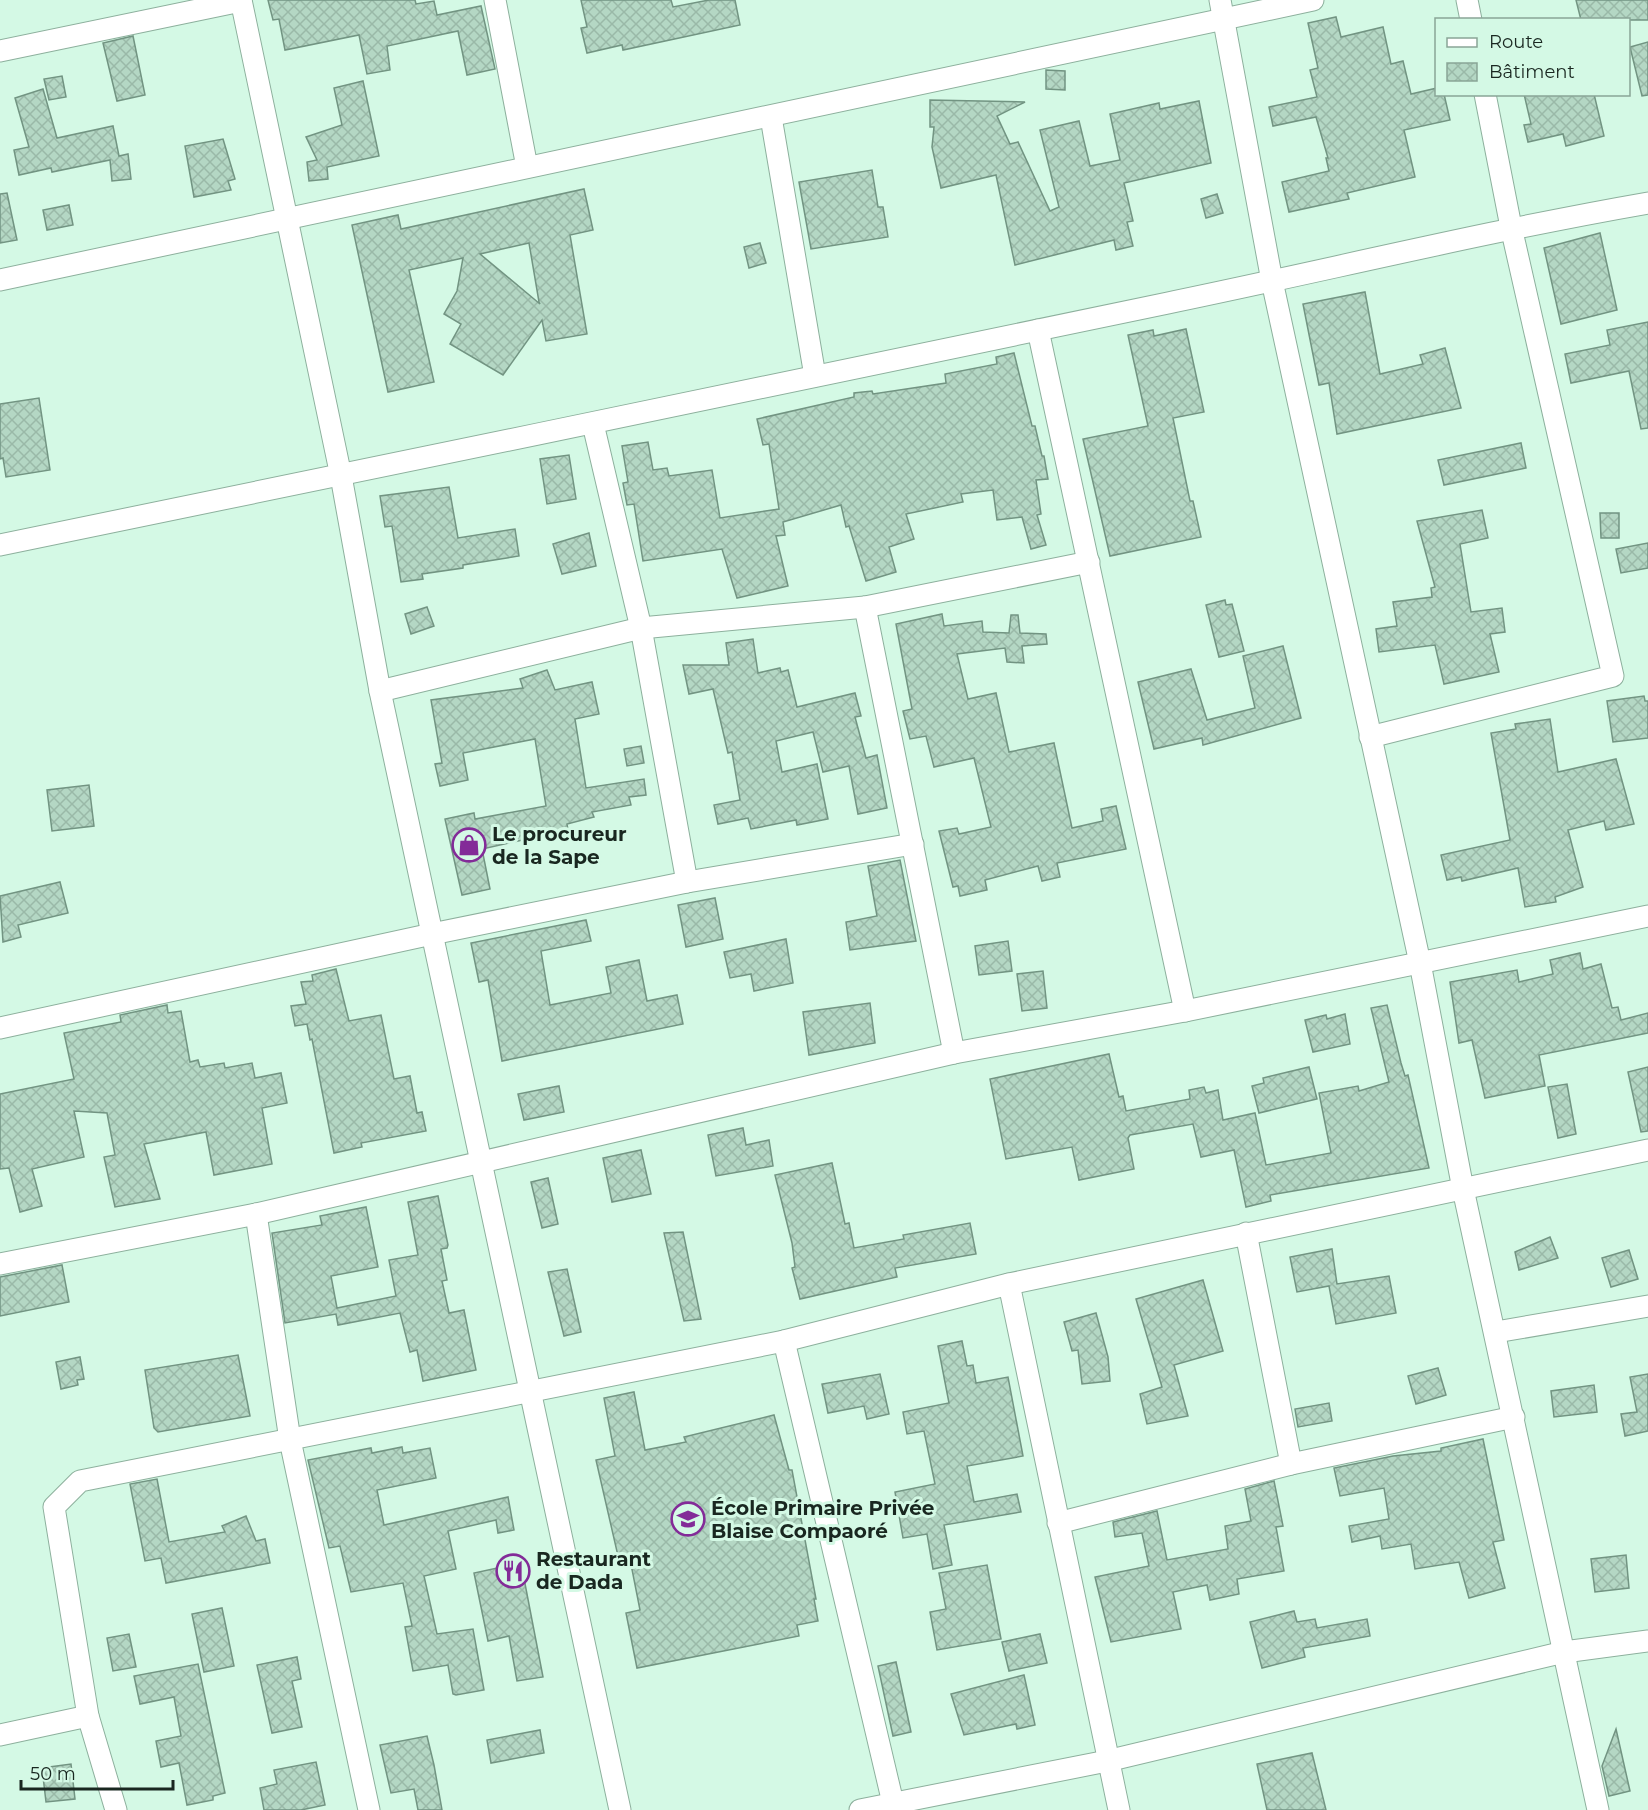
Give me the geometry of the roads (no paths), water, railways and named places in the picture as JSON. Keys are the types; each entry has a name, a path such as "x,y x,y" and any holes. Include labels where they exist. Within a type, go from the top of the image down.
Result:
{"street":[{"path":"495,0 527,167"},
{"path":"0,280 771,117 1223,10 1313,0"},
{"path":"1467,0 1471,18"},
{"path":"0,51 241,1 341,476 380,691 620,1810"},
{"path":"1223,10 1272,281 1420,963 1463,1189 1496,1332 1598,1810"},
{"path":"1370,738 1613,676 1511,227 1485,96"},
{"path":"771,117 815,376"},
{"path":"0,545 593,424 1272,281 1511,227 1648,203"},
{"path":"1038,330 1185,1011"},
{"path":"593,424 641,628 687,882"},
{"path":"380,691 641,628 865,607 1089,562"},
{"path":"865,607 954,1053"},
{"path":"0,1028 432,934 687,882 912,844"},
{"path":"0,1264 256,1214 954,1053 1185,1011 1648,916"},
{"path":"117,1810 88,1716 54,1507 80,1481 784,1341 1009,1284 1648,1150"},
{"path":"256,1214 290,1440 369,1810"},
{"path":"1246,1233 1291,1464"},
{"path":"1009,1284 1119,1810"},
{"path":"1496,1332 1648,1306"},
{"path":"784,1341 893,1803"},
{"path":"1058,1523 1291,1464 1514,1417"},
{"path":"860,1810 1107,1761 1564,1652 1648,1641"},
{"path":"0,1735 88,1716"}],"place":[{"name":"Le procureur de la Sape","path":"469,845"},
{"name":"École Primaire Privée Blaise Compaoré","path":"688,1519"},
{"name":"Restaurant de Dada","path":"513,1571"}]}
